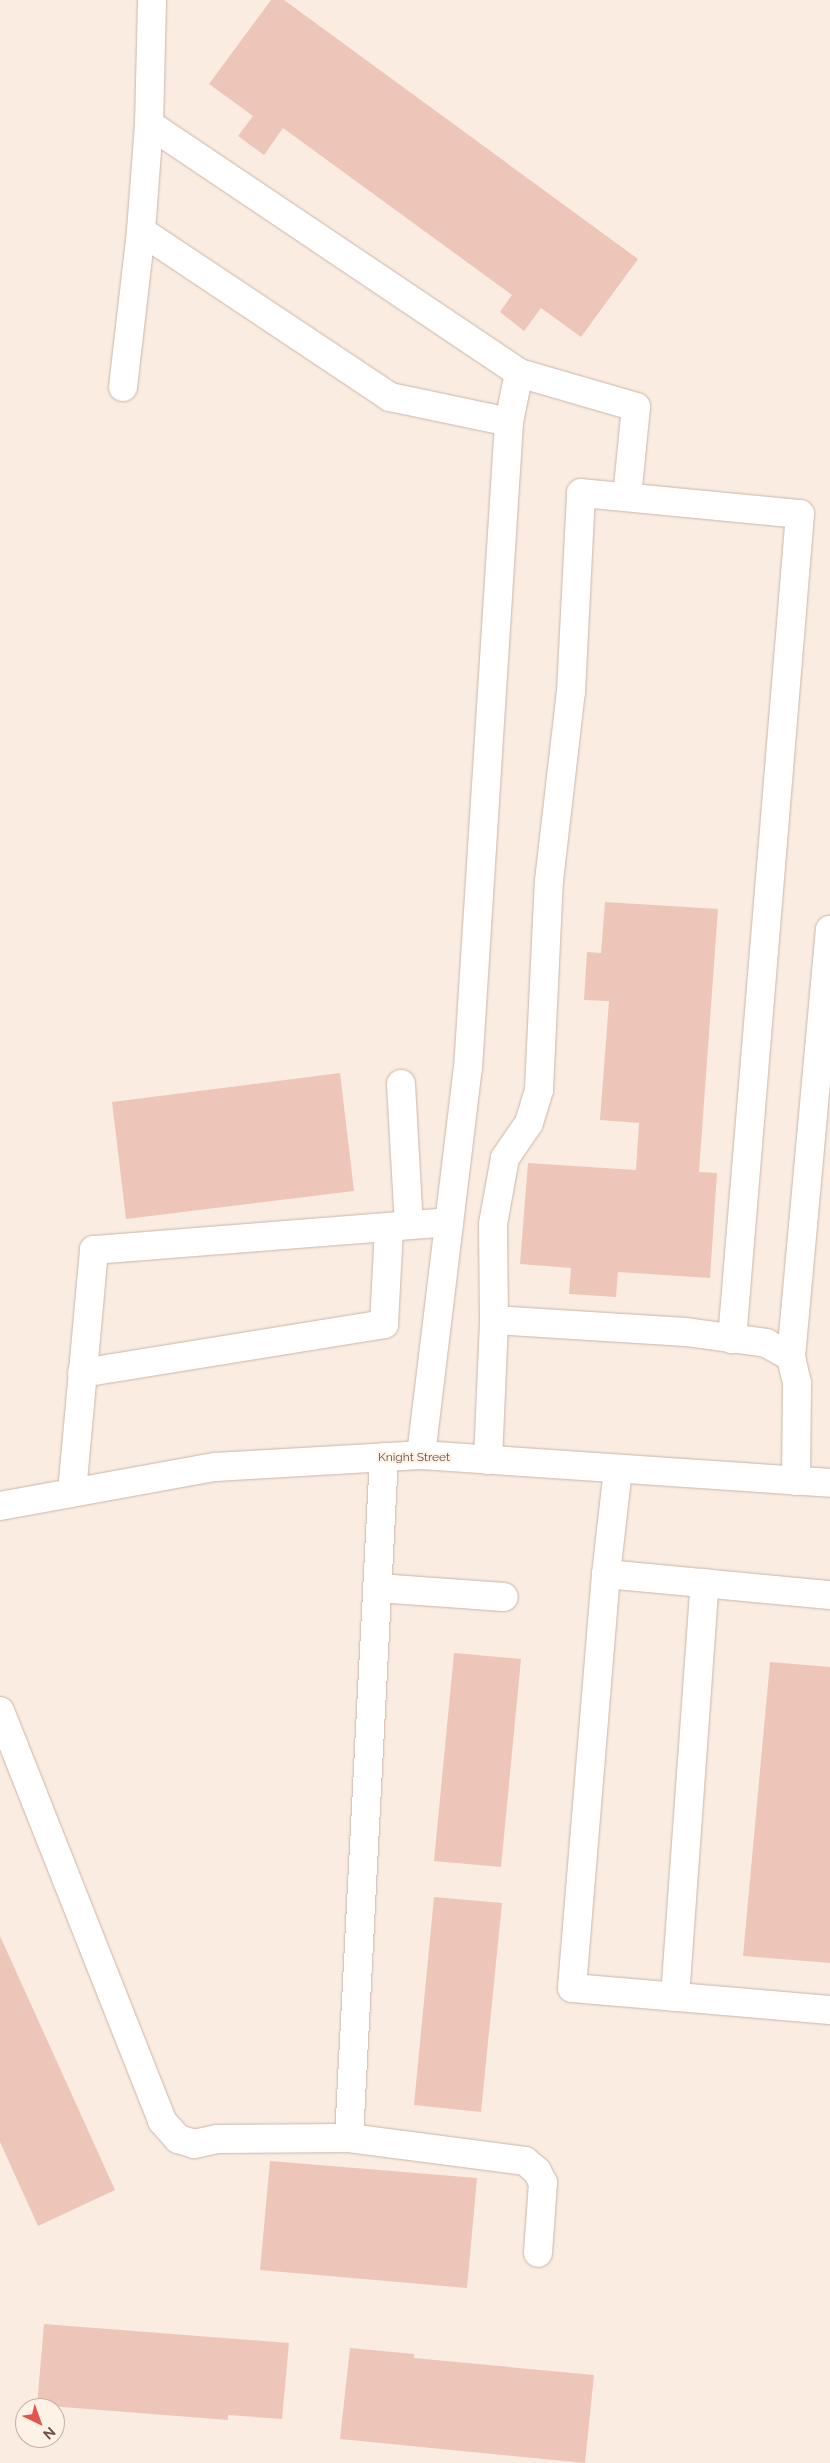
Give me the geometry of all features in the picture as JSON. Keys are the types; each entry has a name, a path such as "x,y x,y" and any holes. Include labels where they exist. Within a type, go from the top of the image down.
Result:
{"street":[{"path":"123,387 142,232 149,124 152,0"},
{"path":"149,124 519,373 636,408 627,497"},
{"path":"142,232 390,397 509,422"},
{"path":"421,1455 468,1068 509,422 519,373"},
{"path":"488,1460 494,1320 493,1224 505,1158 529,1123 539,1090 549,881 571,692 581,493 800,514 763,941 732,1339"},
{"path":"796,1481 797,1383 791,1357 830,930"},
{"path":"82,1373 384,1324 399,1226 401,1084"},
{"path":"72,1492 94,1250 449,1222"},
{"path":"494,1320 686,1332 766,1343 791,1357"},
{"name":"Knight Street","path":"0,1506 215,1467 421,1455 830,1483"},
{"path":"349,2138 384,1457"},
{"path":"618,1469 606,1574 572,1988 830,2010"},
{"path":"606,1574 830,1594"},
{"path":"674,1997 705,1583"},
{"path":"378,1588 504,1597"},
{"path":"0,1711 162,2121 178,2139 194,2144 217,2139 349,2138 525,2161 538,2171 543,2183 538,2253"}],"building":[{"path":"271,0 284,0 638,259 581,337 541,308 524,331 500,312 512,295 283,128 264,155 238,136 253,116 209,84"},
{"path":"605,902 718,909 699,1172 717,1173 710,1278 618,1272 616,1297 569,1294 571,1268 520,1264 528,1163 636,1170 639,1123 600,1120 609,1001 584,1000 587,952 601,953"},
{"path":"340,1073 354,1191 126,1219 112,1102"},
{"path":"454,1653 521,1659 501,1867 434,1861"},
{"path":"770,1662 830,1667 830,1963 743,1956"},
{"path":"434,1897 502,1903 481,2112 414,2105"},
{"path":"0,1936 115,2190 38,2226 0,2142"},
{"path":"270,2161 477,2178 467,2288 260,2270"},
{"path":"44,2324 289,2343 282,2419 228,2415 228,2420 65,2407 65,2398 38,2398"},
{"path":"350,2348 414,2354 414,2358 594,2375 585,2463 340,2439"}]}
